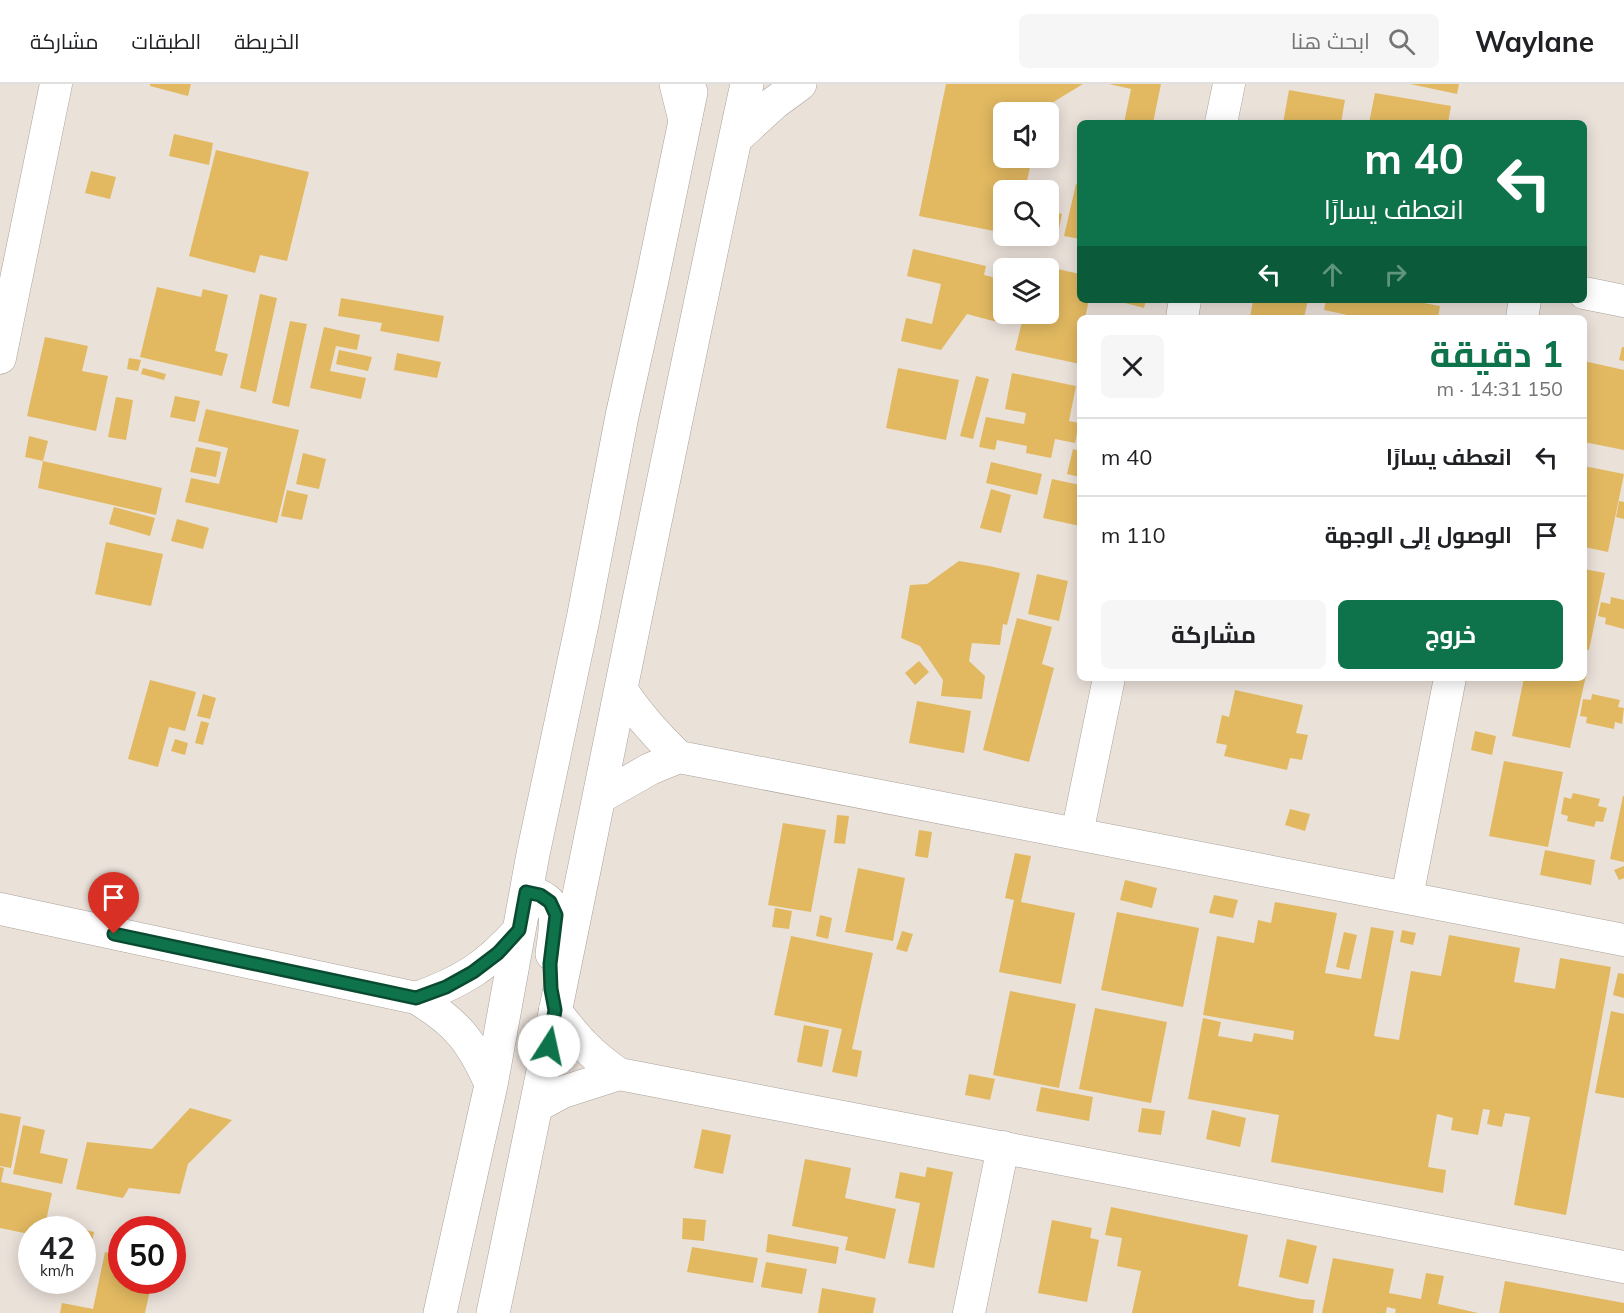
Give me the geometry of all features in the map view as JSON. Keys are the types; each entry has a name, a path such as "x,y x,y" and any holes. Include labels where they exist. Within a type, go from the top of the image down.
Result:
{"main road":[{"path":"676,84 685,120"},
{"path":"440,1313 491,1085 526,892 583,619 622,416 693,84"},
{"path":"493,1313 747,84"},
{"path":"736,138 774,103 800,84"},
{"path":"526,892 540,895 550,902 556,915 550,964 555,1010"}],"street":[{"path":"0,358 56,84"},
{"path":"1222,120 1229,84"},
{"path":"1587,294 1624,301"},
{"path":"1077,834 1108,681"},
{"path":"1407,897 1449,681"},
{"path":"621,689 636,713 679,757 1624,940"},
{"path":"599,798 679,757"},
{"path":"0,909 416,998 441,1013 463,1034 479,1058 491,1085"},
{"path":"416,998 446,987 473,972 498,953 519,930"},
{"path":"555,1010 575,1037 596,1058 619,1074 1624,1267"},
{"path":"537,1106 563,1092 619,1074"},
{"path":"969,1313 1003,1148"}],"building":[{"path":"150,84 191,84 188,96 150,86"},
{"path":"946,84 1083,84 1053,102 993,102 993,168 1030,168 1027,180 993,180 993,231 919,216"},
{"path":"1109,84 1161,84 1154,120 1125,120 1131,89"},
{"path":"1410,84 1459,84 1457,94"},
{"path":"1289,90 1345,100 1342,120 1284,120"},
{"path":"1375,93 1451,106 1449,120 1370,120"},
{"path":"174,134 213,143 209,165 169,156"},
{"path":"216,150 309,172 287,261 260,255 255,273 189,256"},
{"path":"91,171 116,177 110,199 85,193"},
{"path":"1076,184 1077,238 1064,236"},
{"path":"1059,213 1062,214 1059,229"},
{"path":"913,249 986,266 984,275 993,277 993,321 967,314 941,350 901,341 906,318 932,324 941,284 907,276"},
{"path":"1059,269 1077,273 1077,303 1088,303 1086,315 1077,315 1077,363 1015,350 1022,324 1059,324"},
{"path":"157,287 201,297 203,289 228,295 215,351 228,354 222,376 140,357"},
{"path":"260,294 277,298 256,392 240,388"},
{"path":"341,298 444,316 439,342 380,331 382,323 338,316"},
{"path":"1125,303 1145,303 1144,308"},
{"path":"1252,303 1307,303 1305,315 1250,315"},
{"path":"1325,303 1424,303 1440,306 1438,315 1347,315 1324,310"},
{"path":"290,321 307,324 289,407 272,403"},
{"path":"324,327 360,335 357,350 336,346 330,371 366,378 361,399 310,388"},
{"path":"45,337 88,346 82,371 108,376 96,431 27,416"},
{"path":"1622,347 1624,347 1624,361 1619,360"},
{"path":"339,350 372,357 368,371 336,364"},
{"path":"397,353 441,362 437,378 394,370"},
{"path":"129,358 141,360 138,371 127,369"},
{"path":"1587,362 1624,370 1624,450 1587,443"},
{"path":"143,368 166,374 164,380 141,374"},
{"path":"898,368 959,380 946,440 886,428"},
{"path":"1012,373 1076,386 1069,421 1077,423 1075,443 1055,439 1051,458 1026,453 1027,446 997,440 995,450 979,447 986,417 1024,424 1026,413 1005,409"},
{"path":"976,376 989,379 973,439 960,436"},
{"path":"175,396 200,401 195,422 170,417"},
{"path":"116,397 133,400 126,440 108,437"},
{"path":"206,409 299,430 277,523 185,502 191,478 219,484 228,448 198,441"},
{"path":"29,436 48,441 43,461 25,457"},
{"path":"196,447 221,452 216,477 190,472"},
{"path":"1073,449 1077,450 1077,476 1067,474"},
{"path":"303,453 326,459 319,489 296,484"},
{"path":"43,461 162,488 156,515 38,488"},
{"path":"991,462 1042,474 1037,495 986,483"},
{"path":"1587,467 1624,474 1608,552 1587,548"},
{"path":"1052,479 1077,484 1077,525 1043,518"},
{"path":"991,489 1011,495 1001,533 980,528"},
{"path":"287,490 308,495 302,520 281,516"},
{"path":"1619,501 1624,502 1624,519 1616,517"},
{"path":"114,507 155,518 150,536 109,524"},
{"path":"177,519 209,528 203,549 171,541"},
{"path":"106,542 163,554 151,606 95,594"},
{"path":"959,561 1020,573 1007,625 1003,624 1000,645 972,643 969,661 985,676 982,699 941,696 943,680 920,646 901,638 910,585 927,584"},
{"path":"1587,570 1605,573 1589,650 1587,650"},
{"path":"1037,574 1068,581 1059,621 1028,614"},
{"path":"1611,597 1624,600 1624,629 1605,624 1606,618 1598,616 1601,602 1610,604"},
{"path":"1017,618 1052,627 1042,664 1054,668 1029,762 983,750"},
{"path":"919,661 929,672 915,685 905,673"},
{"path":"150,680 196,692 185,731 169,727 158,767 128,759"},
{"path":"1523,681 1585,681 1570,748 1512,736"},
{"path":"1235,690 1303,705 1296,733 1308,735 1302,760 1290,758 1287,770 1224,756 1227,745 1216,743 1222,715 1229,717"},
{"path":"203,694 216,698 210,719 197,716"},
{"path":"1592,694 1620,700 1618,707 1624,708 1622,724 1615,722 1614,729 1586,723 1587,717 1580,716 1583,699 1591,700"},
{"path":"917,701 971,711 964,753 909,743"},
{"path":"201,721 209,723 203,745 195,743"},
{"path":"1475,731 1496,736 1492,755 1471,750"},
{"path":"175,739 188,743 185,755 171,751"},
{"path":"1504,761 1563,772 1548,847 1489,836"},
{"path":"1573,793 1600,799 1598,806 1607,808 1603,822 1596,821 1594,827 1567,821 1568,816 1561,814 1564,797 1571,799"},
{"path":"1624,796 1624,862 1610,859"},
{"path":"1290,809 1310,814 1305,831 1285,825"},
{"path":"837,815 849,816 845,844 834,843"},
{"path":"783,823 826,830 811,912 768,905"},
{"path":"919,830 932,832 928,858 915,856"},
{"path":"1545,850 1595,860 1591,885 1540,875"},
{"path":"1015,853 1031,856 1021,902 1075,913 1061,984 999,972 1014,900 1005,898"},
{"path":"1624,866 1624,878 1619,880 1614,870"},
{"path":"858,868 905,878 893,941 845,932"},
{"path":"1125,880 1157,888 1152,908 1120,900"},
{"path":"1214,895 1238,900 1233,918 1209,913"},
{"path":"1275,902 1337,913 1325,973 1361,979 1371,927 1394,931 1374,1036 1399,1040 1411,971 1441,976 1449,935 1520,948 1514,982 1555,989 1560,958 1611,967 1566,1215 1514,1205 1530,1117 1505,1113 1502,1127 1487,1124 1490,1110 1483,1109 1478,1135 1451,1130 1453,1118 1437,1114 1428,1167 1446,1170 1443,1193 1271,1162 1279,1115 1188,1099 1203,1018 1221,1022 1218,1036 1252,1042 1254,1033 1293,1040 1294,1031 1203,1015 1217,936 1254,943 1258,920 1271,923"},
{"path":"775,908 792,911 789,929 772,927"},
{"path":"1117,912 1199,928 1183,1007 1101,990"},
{"path":"820,915 832,918 828,939 816,936"},
{"path":"1402,930 1416,933 1413,945 1400,942"},
{"path":"902,931 913,934 907,952 896,949"},
{"path":"1344,932 1357,935 1349,970 1336,967"},
{"path":"791,936 873,953 852,1049 862,1051 857,1077 832,1072 842,1029 774,1015"},
{"path":"1618,973 1624,974 1624,998 1613,995"},
{"path":"1010,991 1076,1004 1059,1088 993,1075"},
{"path":"1095,1008 1167,1022 1151,1103 1079,1089"},
{"path":"1611,1011 1624,1014 1624,1098 1595,1093"},
{"path":"804,1025 829,1030 822,1067 797,1062"},
{"path":"969,1074 995,1079 990,1100 965,1095"},
{"path":"1041,1087 1093,1097 1089,1121 1036,1111"},
{"path":"190,1108 232,1120 188,1164 180,1194 129,1188 123,1198 76,1189 87,1142 152,1149"},
{"path":"1142,1108 1165,1111 1161,1135 1138,1132"},
{"path":"1212,1110 1246,1118 1240,1147 1206,1139"},
{"path":"0,1113 21,1117 11,1168 0,1166"},
{"path":"23,1125 45,1130 40,1153 68,1159 62,1184 13,1174"},
{"path":"702,1129 731,1135 723,1174 694,1168"},
{"path":"805,1159 851,1168 845,1198 896,1209 885,1259 845,1250 848,1237 792,1226"},
{"path":"0,1167 4,1168 1,1182 52,1193 47,1216 18,1216 18,1232 0,1228"},
{"path":"927,1167 953,1172 934,1268 908,1263 920,1203 895,1198 900,1172 925,1177"},
{"path":"1111,1207 1248,1235 1238,1286 1315,1300 1313,1313 1132,1313 1141,1271 1117,1266 1122,1238 1105,1235"},
{"path":"683,1218 706,1220 704,1241 682,1239"},
{"path":"1052,1220 1092,1228 1090,1238 1099,1240 1087,1302 1038,1293"},
{"path":"768,1234 839,1247 836,1264 766,1252"},
{"path":"1287,1239 1317,1246 1308,1284 1279,1277"},
{"path":"692,1247 758,1258 753,1283 687,1272"},
{"path":"105,1252 108,1253 108,1294 149,1294 145,1313 60,1313 62,1303 93,1309"},
{"path":"1333,1258 1394,1269 1389,1293 1421,1299 1426,1273 1444,1276 1438,1304 1478,1313 1395,1313 1396,1309 1387,1307 1386,1313 1322,1313"},
{"path":"766,1262 807,1269 802,1294 761,1287"},
{"path":"1505,1281 1624,1303 1624,1313 1499,1313"},
{"path":"822,1288 876,1298 873,1313 818,1313"}],"route":[{"path":"114,934 416,998 446,987 473,972 498,953 519,930 526,892 540,895 550,902 556,915 550,964 555,1010 549,1046"}]}
